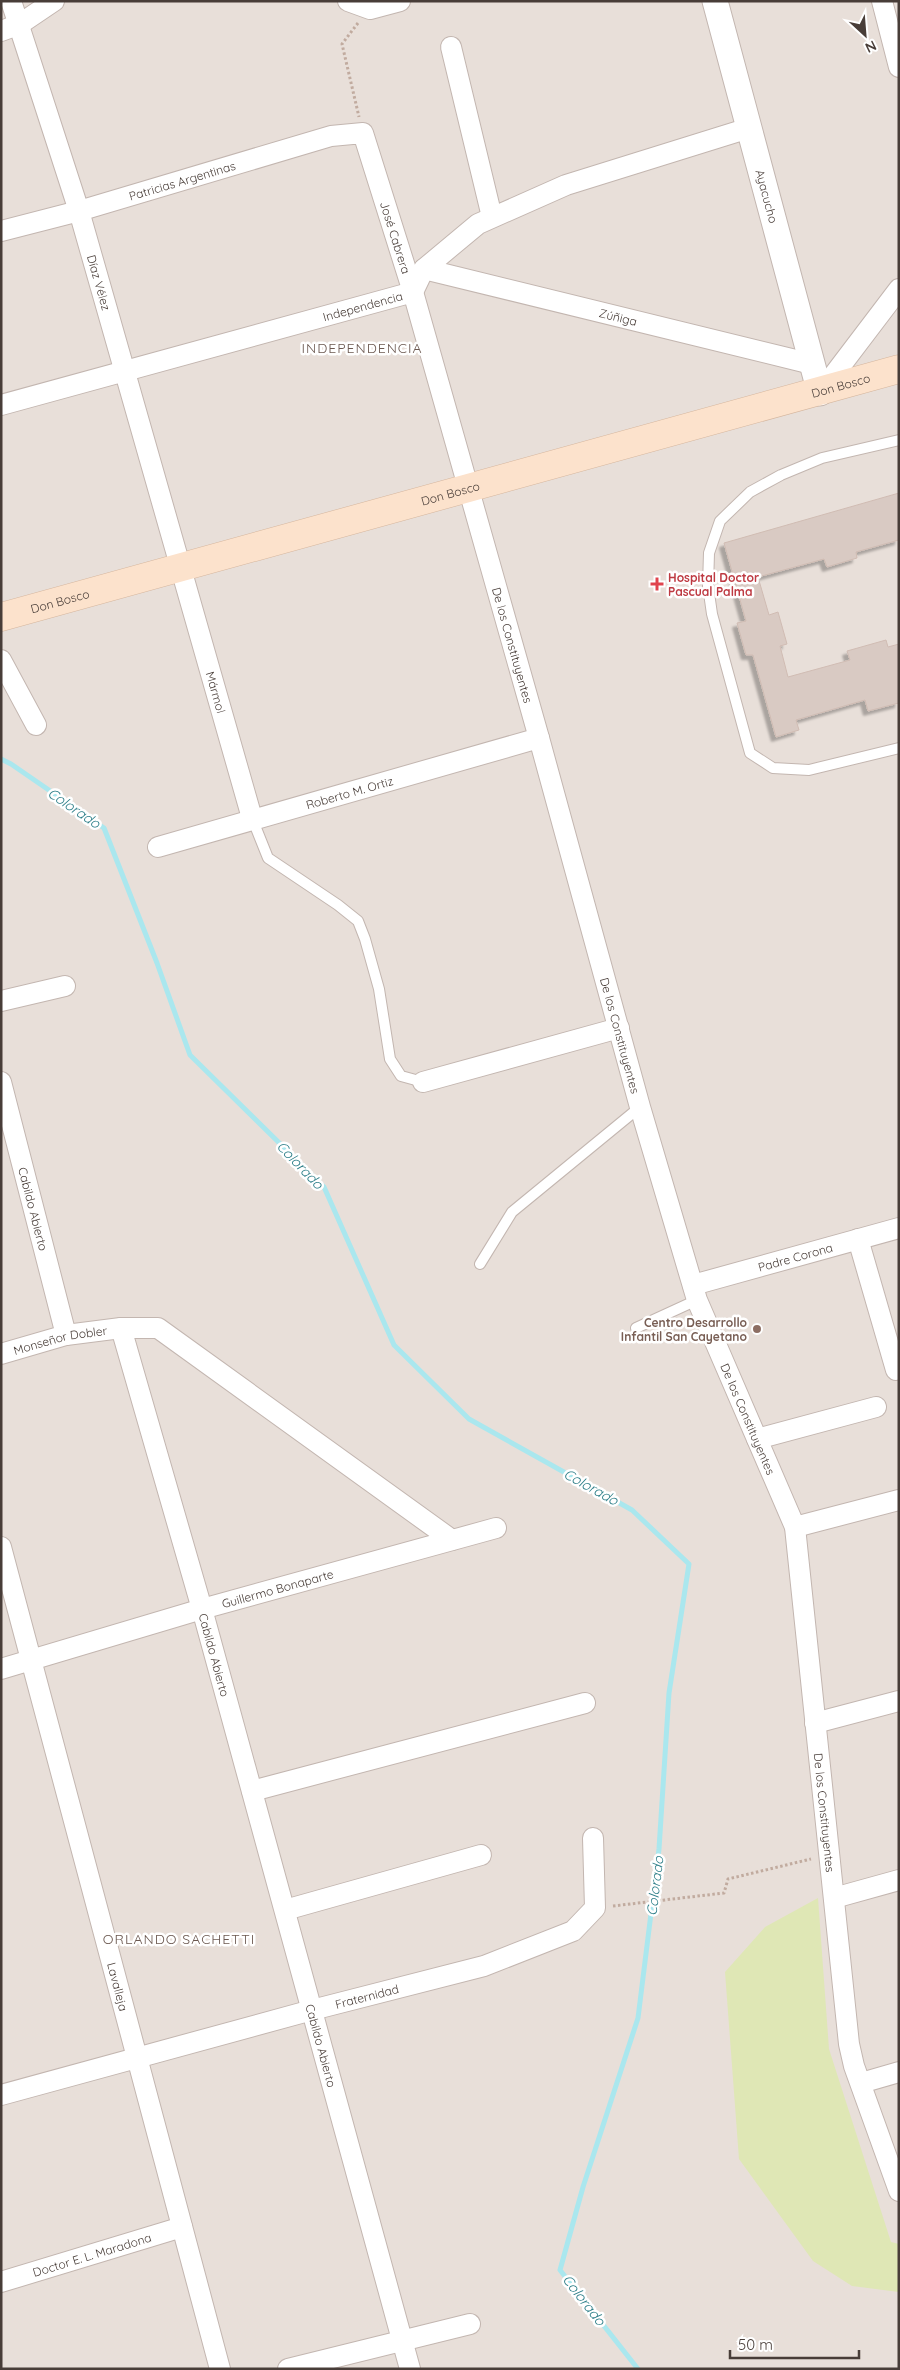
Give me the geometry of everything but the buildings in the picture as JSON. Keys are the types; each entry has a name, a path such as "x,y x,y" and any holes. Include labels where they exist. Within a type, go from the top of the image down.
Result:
{"main road":[{"name":"Don Bosco","path":"1,617 467,487 898,372"}],"street":[{"name":"Díaz Vélez","path":"11,1 79,211 126,370 180,567"},
{"path":"1,32 20,24 54,1"},
{"path":"348,1 370,9 400,1"},
{"name":"Ayacucho","path":"715,1 820,393"},
{"path":"882,1 899,67"},
{"path":"892,1 899,2"},
{"path":"451,47 492,217"},
{"name":"Independencia","path":"1,405 413,292 424,269 478,224 492,217 566,185 749,128"},
{"name":"Patricias Argentinas","path":"1,231 79,211 331,136 363,133"},
{"name":"José Cabrera","path":"363,133 413,292 467,487"},
{"name":"Zúñiga","path":"424,269 812,364"},
{"path":"820,393 899,289"},
{"name":"De los Constituyentes","path":"467,487 539,738 640,1107 695,1293 795,1527 849,2044 860,2083 899,2191"},
{"name":"Mármol","path":"180,567 252,818"},
{"path":"1,660 36,725"},
{"name":"Roberto M. Ortiz","path":"158,846 539,738"},
{"path":"1,1000 65,986"},
{"path":"423,1082 619,1028"},
{"name":"Cabildo Abierto","path":"1,1082 66,1335"},
{"name":"Padre Corona","path":"695,1293 858,1239 899,1228"},
{"path":"858,1239 896,1370"},
{"path":"121,1328 158,1328 452,1540"},
{"name":"Cabildo Abierto","path":"121,1328 202,1609 410,2369"},
{"name":"Monseñor Dobler","path":"1,1354 66,1335 121,1328"},
{"path":"757,1439 876,1407"},
{"path":"795,1527 899,1500"},
{"name":"Guillermo Bonaparte","path":"1,1669 202,1609 496,1528"},
{"name":"Lavalleja","path":"1,1547 220,2369"},
{"path":"815,1723 899,1701"},
{"path":"252,1791 585,1703"},
{"path":"593,1838 595,1908"},
{"path":"285,1910 481,1855"},
{"path":"834,1898 899,1880"},
{"name":"Fraternidad","path":"1,2095 312,2010 484,1966 573,1931 595,1908"},
{"path":"860,2083 899,2072"},
{"name":"Doctor E. L. Maradona","path":"1,2282 182,2227"},
{"path":"288,2369 403,2339 470,2324"}],"lane":[{"path":"899,440 822,458 781,475 750,492 720,521 709,553 708,586 712,614 750,753 773,768 809,770 899,748"},
{"path":"252,818 268,858 338,905 358,921 365,938 379,989 390,1059 401,1076 423,1082"},
{"path":"480,1264 512,1212 640,1107"},
{"path":"636,1328 695,1293"}],"path":[{"path":"363,133 342,44 370,9"},
{"path":"595,1908 641,1901 724,1893 728,1879 829,1854"}],"shaded area":[{"path":"1,1 899,1 899,2369 1,2369"}],"green space":[{"path":"818,1898 829,2049 891,2242 899,2244 899,2292 852,2286 813,2261 739,2159 725,1972 765,1927"}],"waterway":[{"name":"Colorado","path":"1,759 104,828 157,963 190,1055 324,1187 394,1345 469,1419 632,1510 689,1564 669,1693 659,1849 638,2018 583,2187 560,2270 638,2369"}],"place":[{"name":"Hospital Doctor Pascual Palma","path":"657,584"},
{"name":"Centro Desarrollo Infantil San Cayetano","path":"757,1329"}],"district":[{"name":"INDEPENDENCIA","path":"362,348"},
{"name":"ORLANDO SACHETTI","path":"179,1939"}]}
